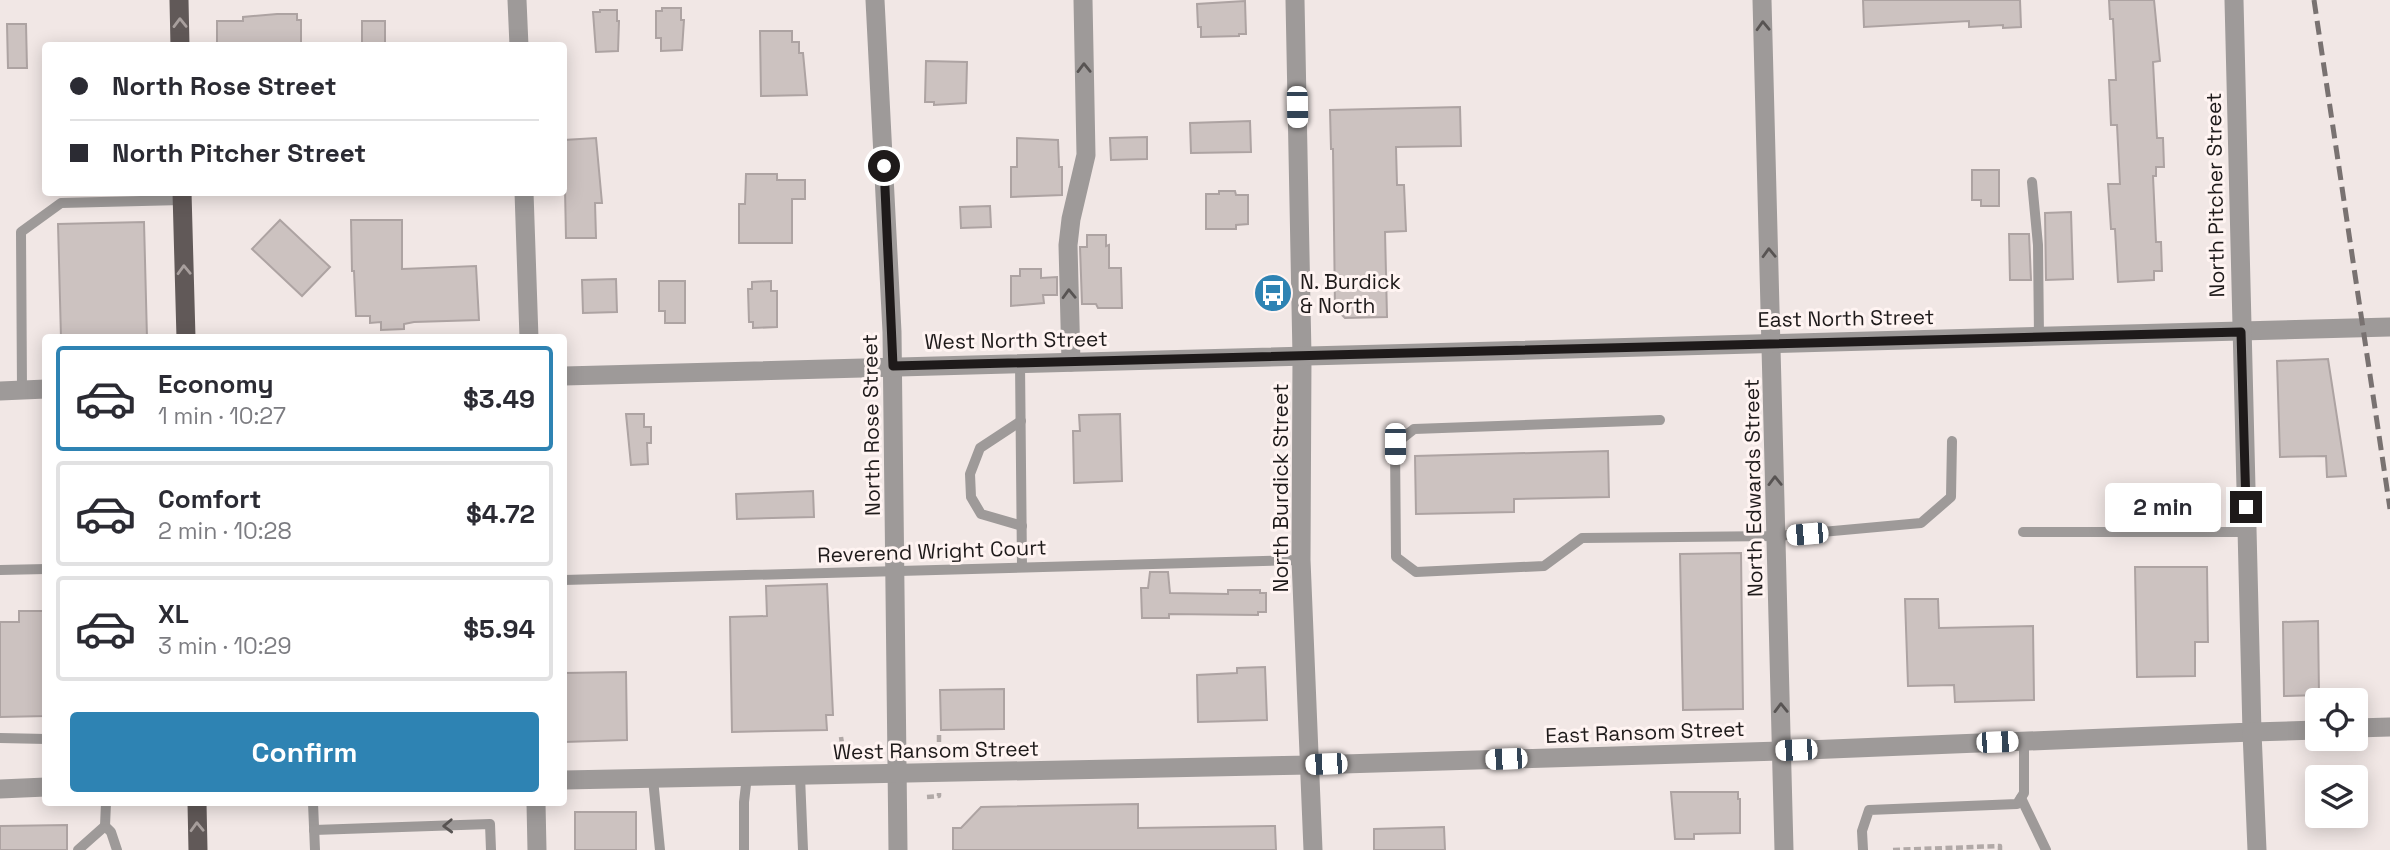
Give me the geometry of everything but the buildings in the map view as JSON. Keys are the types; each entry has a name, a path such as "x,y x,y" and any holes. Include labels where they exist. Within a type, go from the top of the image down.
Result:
{"main road":[{"path":"179,0 180,42"},
{"path":"182,196 186,334"},
{"path":"197,806 198,850"}],"street":[{"path":"517,0 519,42"},
{"name":"North Rose Street","path":"875,0 893,366 898,850"},
{"path":"1071,362 1068,246 1071,219 1086,155 1083,0"},
{"name":"North Burdick Street","path":"1295,0 1302,356 1301,560 1313,850"},
{"name":"North Edwards Street","path":"1762,0 1784,850"},
{"name":"North Pitcher Street","path":"2234,0 2256,850"},
{"path":"524,196 529,334"},
{"name":"East North Street","path":"1302,356 2390,327"},
{"name":"West North Street","path":"567,376 1302,356"},
{"path":"0,391 42,389"},
{"path":"2368,728 2390,727"},
{"name":"East Ransom Street","path":"1310,765 1782,751 2305,730"},
{"name":"West Ransom Street","path":"567,780 1310,765"},
{"path":"0,789 42,787"},
{"path":"536,806 537,850"}],"lane":[{"path":"2032,182 2038,246 2039,337"},
{"path":"22,390 21,232 61,203 182,196"},
{"path":"1020,363 1023,568"},
{"path":"1660,420 1414,429 1395,444 1396,557 1416,572 1544,566 1582,538 1777,536 1921,523 1951,497 1952,441"},
{"path":"1021,421 980,448 970,474 971,497 981,514 1022,526"},
{"path":"2022,532 2246,531"},
{"name":"Reverend Wright Court","path":"567,580 1301,560"},
{"path":"0,570 42,569"},
{"path":"0,738 42,739"},
{"path":"1863,850 1862,831 1869,810 2017,804 2024,793 2024,741"},
{"path":"744,850 747,776"},
{"path":"800,776 803,850"},
{"path":"653,779 660,850"},
{"path":"2021,798 2046,850"},
{"path":"78,850 105,826 106,806"},
{"path":"313,806 315,850"},
{"path":"314,831 490,824 491,850"},
{"path":"105,826 111,832 117,850"}],"path":[{"path":"939,735 939,744"},
{"path":"841,737 843,750"},
{"path":"927,797 939,796"},
{"path":"1893,850 2000,846 2000,850"}],"railway":[{"path":"2314,0 2390,509"}],"place":[{"name":"N. Burdick & North","path":"1273,293"}],"route":[{"path":"884,166 893,366 2241,332 2246,507"}]}
